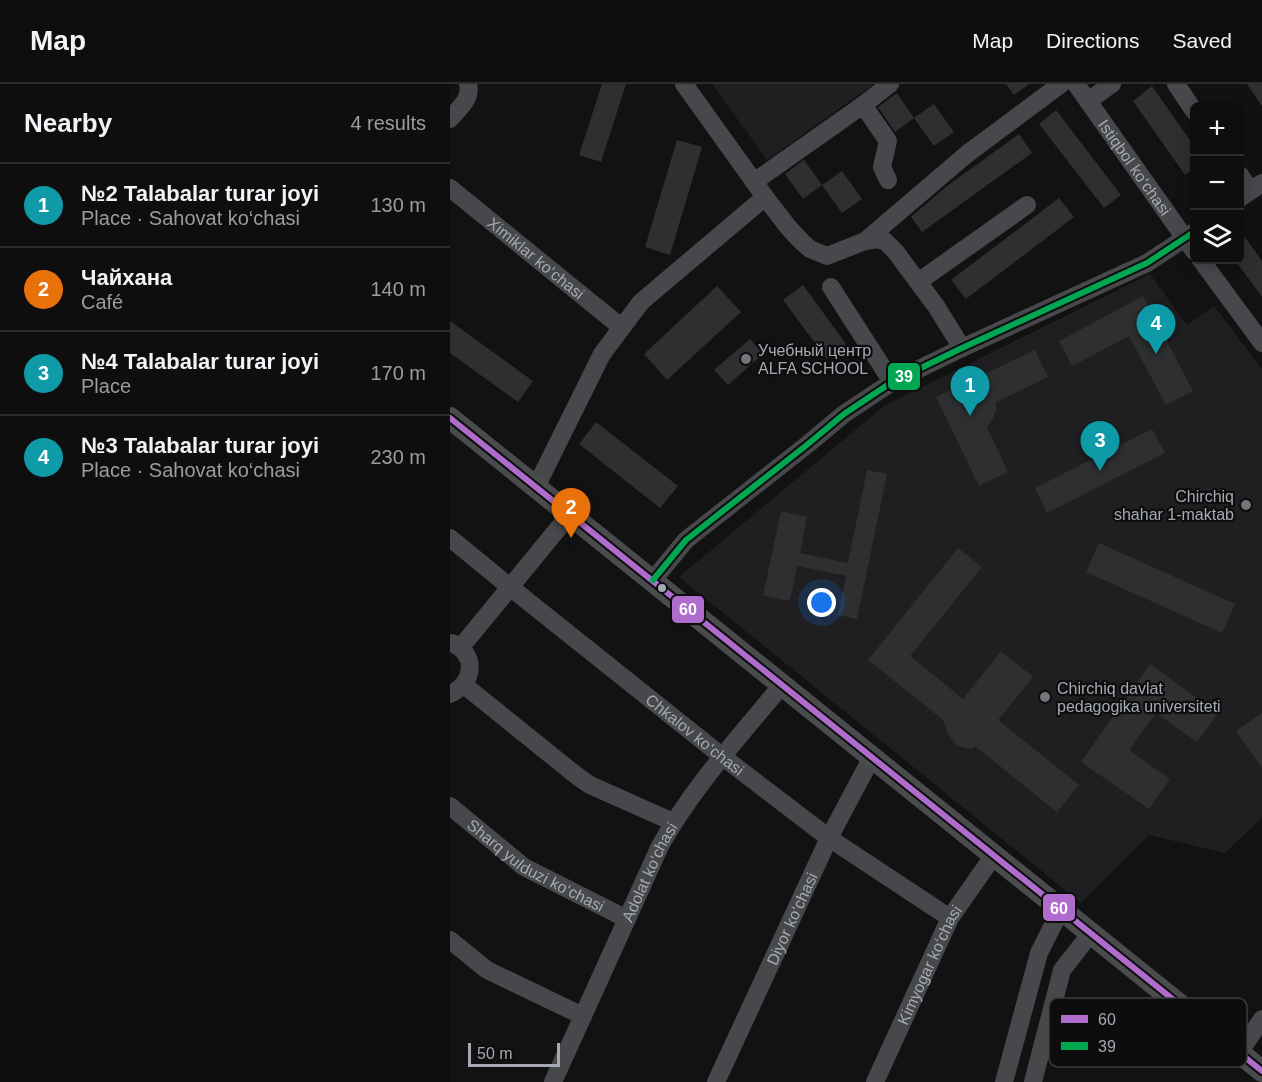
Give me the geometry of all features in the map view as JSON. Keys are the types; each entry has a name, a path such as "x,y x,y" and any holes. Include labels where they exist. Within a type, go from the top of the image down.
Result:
{"main road":[{"path":"450,418 1171,998"},
{"path":"1247,1059 1262,1071"}],"street":[{"path":"450,119 466,101 470,91 468,84"},
{"path":"684,84 760,190 802,242 810,249 827,256 865,241 878,239 885,241 936,306 962,348"},
{"path":"536,487 602,354 641,302 760,190 890,84"},
{"path":"865,241 967,154 1061,84"},
{"name":"Istiqbol ko‘chasi","path":"1076,84 1190,239"},
{"path":"1088,101 1112,84"},
{"path":"1176,84 1190,105"},
{"path":"863,105 888,141 882,167 888,180"},
{"name":"Ximiklar ko‘chasi","path":"450,188 621,327"},
{"path":"918,282 1027,205"},
{"path":"653,580 686,540 844,414 892,382 1147,263 1190,241"},
{"path":"1204,264 1262,343"},
{"path":"831,287 892,382"},
{"path":"570,513 510,587 455,645 466,654 470,670 468,678 457,689 577,776 673,822"},
{"name":"Chkalov ko‘chasi","path":"450,538 723,757 829,838 950,918"},
{"name":"Adolat ko‘chasi","path":"553,1082 673,822 782,685"},
{"name":"Diyor ko‘chasi","path":"716,1082 829,838 872,757"},
{"name":"Sharq yulduzi ko‘chasi","path":"450,806 524,867 627,919"},
{"name":"Kimyogar ko‘chasi","path":"875,1082 950,918 994,855"},
{"path":"1004,1082 1039,953 1061,909"},
{"path":"1055,998 1062,970 1091,933"},
{"path":"450,940 487,969 583,1016"},
{"path":"1247,1041 1262,1019"},
{"path":"1033,1082 1049,1020"}],"shaded area":[{"path":"712,84 874,84 767,160"},
{"name":"Chirchiq davlat pedagogika universiteti","path":"1150,274 1187,325 1214,306 1262,369 1262,818 1225,853 1149,835 1081,903 679,577 884,406"}],"building":[{"path":"602,84 626,84 601,162 579,155"},
{"path":"1006,84 1029,84 1014,95"},
{"path":"1247,84 1262,84 1262,106"},
{"path":"1152,86 1190,140 1190,171 1185,175 1133,101"},
{"path":"897,93 914,118 895,132 878,107"},
{"path":"934,104 954,132 934,146 914,118"},
{"path":"1056,110 1121,195 1104,208 1039,124"},
{"path":"1019,134 1032,153 922,232 911,217 947,186"},
{"path":"677,140 702,147 670,255 645,247"},
{"path":"804,160 822,185 803,199 785,174"},
{"path":"842,171 862,199 842,213 822,185"},
{"path":"1059,198 1074,217 966,299 951,280"},
{"path":"1244,236 1262,261 1262,297 1238,264 1244,264"},
{"path":"803,285 846,344 827,359 783,300"},
{"path":"717,286 741,312 667,380 644,354"},
{"path":"1143,296 1193,391 1166,405 1129,336 1072,366 1059,341"},
{"path":"450,321 533,381 518,402 450,353"},
{"path":"750,339 763,354 728,385 714,370"},
{"path":"1035,350 1048,377 996,402 996,411 987,427 1008,472 979,486 936,397"},
{"path":"596,422 678,486 660,508 579,444"},
{"path":"1152,429 1165,453 1047,513 1035,488"},
{"path":"867,470 887,474 857,619 838,615 846,576 797,566 790,601 763,596 781,511 807,517 800,553 848,563"},
{"path":"1099,543 1235,604 1222,633 1086,572"},
{"path":"958,548 982,567 910,656 963,699 1001,651 1033,677 998,720 1079,785 1057,812 975,746 972,749 956,744 948,734 943,720 868,660"},
{"path":"1150,664 1218,713 1197,742 1156,713 1129,750 1170,779 1149,809 1081,762"},
{"path":"1262,713 1262,768 1236,731"}],"transit line":[{"name":"39","path":"653,580 686,540 844,414 892,382 1147,263 1190,235"},
{"name":"60","path":"450,418 1171,998"},
{"name":"60","path":"1247,1059 1262,1071"}],"place":[{"name":"№3 Talabalar turar joyi","path":"1156,354"},
{"name":"Учебный центр ALFA SCHOOL","path":"746,359"},
{"name":"№2 Talabalar turar joyi","path":"970,416"},
{"name":"№4 Talabalar turar joyi","path":"1100,471"},
{"name":"Chirchiq shahar 1-maktab","path":"1246,505"},
{"name":"Чайхана","path":"571,538"},
{"name":"Chirchiq davlat pedagogika universiteti","path":"1045,697"}]}
